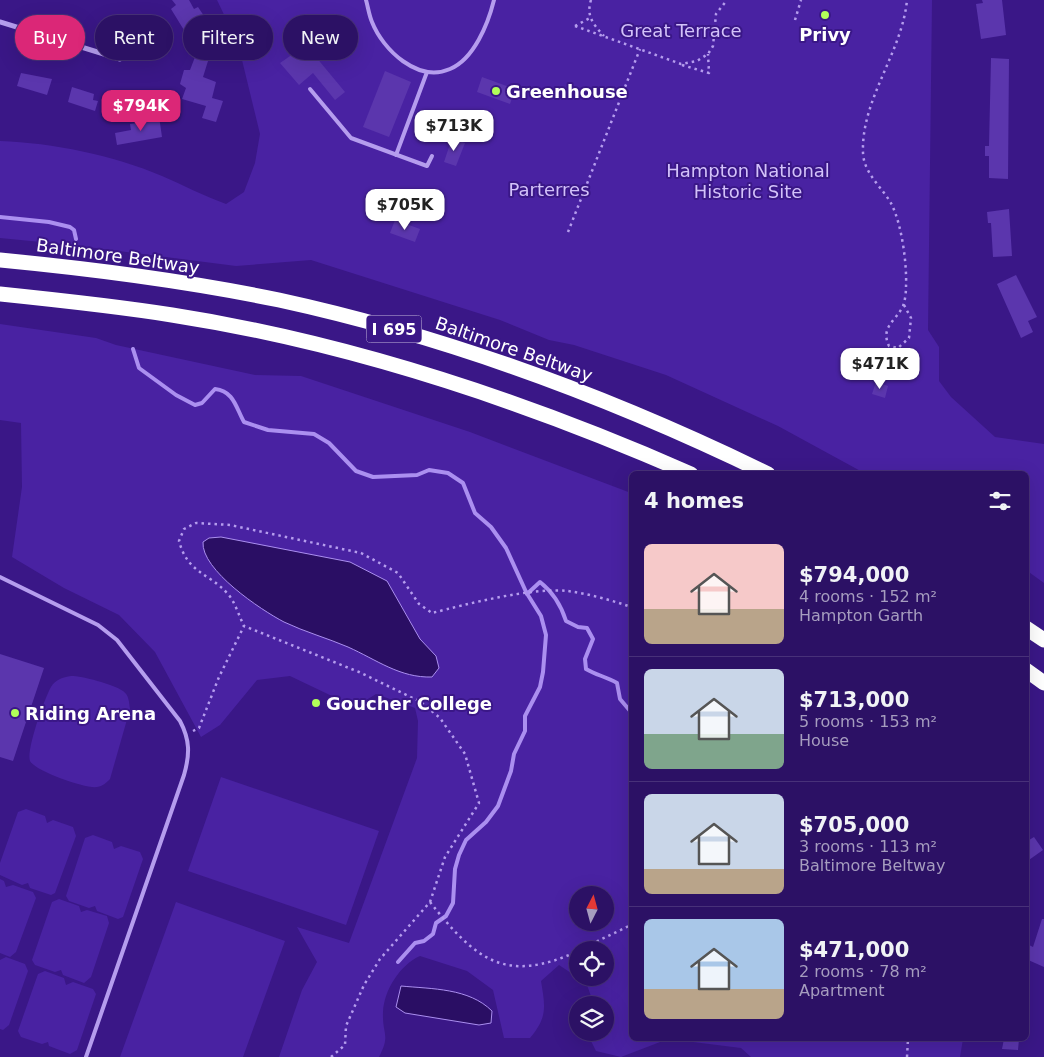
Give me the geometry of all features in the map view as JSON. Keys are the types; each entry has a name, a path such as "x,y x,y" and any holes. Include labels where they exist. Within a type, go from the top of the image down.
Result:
{"highway":[{"name":"Baltimore Beltway","path":"0,260 81,268 180,282 280,301 373,323 437,341 606,401 709,445 762,471"},
{"name":"I 695","path":"0,294 174,315 271,334 354,354 430,375 532,409 613,440 684,471"},
{"path":"1029,630 1044,640"},
{"path":"1029,672 1044,683"}],"street":[{"path":"0,22 95,50"}],"lane":[{"path":"366,0 373,24 388,47 401,61 416,69 427,72 450,69 462,60 480,35 494,0"},
{"path":"396,155 427,72"},
{"path":"310,89 351,138 428,166 432,156"},
{"path":"0,577 98,625 117,640 180,720 187,735 188,761 184,775 86,1057"}],"path":[{"path":"591,0 588,10 590,18 605,37"},
{"path":"681,64 697,60 708,54 713,46 715,18 727,0"},
{"path":"795,20 801,0"},
{"path":"904,305 910,318 909,338 898,348 889,346 886,339 886,330 904,305 906,286 901,235 897,215 864,165 863,152 866,127 873,103 897,45 906,0"},
{"path":"590,18 575,26 709,73 708,54"},
{"path":"568,232 640,49"},
{"path":"331,1057 345,1045 346,1026 364,985 380,959 430,902 445,858 479,804 465,754 440,718 421,702 359,672 244,626 229,595 190,564 183,556 179,541 184,529 196,523 230,525 361,553 398,573 419,604 432,613 468,604 548,591 568,591 615,601 629,606"},
{"path":"187,735 199,728 219,677 244,626"},
{"path":"430,902 474,950 496,962 515,968 540,964 569,953"},
{"path":"596,941 629,925"},
{"path":"907,1057 908,1041"}],"green space":[{"name":"Hampton National Historic Site","path":"217,0 932,0 928,330 939,347 939,381 951,397 995,437 1044,444 1044,583 1029,572 1029,471 860,471 778,426 666,375 574,345 549,340 500,320 311,260 236,266 72,245 0,238 0,141 62,147 103,156 162,176 226,204 244,192 255,163 260,134 242,60 273,60 273,15 224,15"},
{"path":"0,324 96,338 116,345 255,375 301,376 470,432 629,492 629,1041 663,1041 621,1057 596,1051 591,1041 614,1041 614,996 591,996 587,986 614,986 614,941 569,941 569,972 559,965 541,981 544,1011 540,1024 530,1038 504,1038 493,990 467,971 420,956 406,965 394,979 386,995 383,1012 385,1044 379,1057 279,1057 302,990 317,962 297,927 349,943 417,758 418,721 415,708 376,694 355,707 290,676 257,680 220,725 201,737 155,652 119,615 64,588 12,557 22,487 21,423 0,420"},
{"path":"71,676 90,679 112,686 123,691 128,699 130,709 110,779 99,787 91,787 61,779 41,770 30,761 33,735 48,693 57,681"},
{"path":"221,777 379,831 346,925 188,871"},
{"path":"26,809 45,816 47,823 53,820 73,827 76,836 55,893 51,895 30,888 28,883 22,885 0,875 0,863 18,812"},
{"path":"93,835 112,842 114,849 121,846 140,852 143,859 123,917 118,919 97,911 95,906 89,908 69,901 66,896 85,838"},
{"path":"0,879 4,881 6,887 13,885 33,892 36,898 16,952 10,957 0,953"},
{"path":"59,899 79,906 81,912 87,910 107,916 109,923 91,977 84,983 63,975 61,970 55,972 35,965 32,960 52,902"},
{"path":"176,902 285,941 243,1057 120,1057"},
{"path":"6,957 25,964 28,971 9,1025 3,1030 0,1029 0,960"},
{"path":"45,971 64,978 66,985 73,982 93,989 96,994 77,1050 70,1054 49,1046 48,1042 42,1044 21,1037 18,1031 38,974"},
{"path":"685,1041 963,1041 960,1057 751,1057 741,1048"}],"shaded area":[{"path":"221,537 350,562 387,581 420,639 436,656 439,668 432,677 409,675 348,647 292,626 274,616 234,588 212,565 205,553 203,542 209,538"},
{"path":"401,986 449,991 472,998 483,1003 492,1011 491,1023 479,1025 405,1013 396,1007"}],"building":[{"path":"172,0 189,0 194,9 198,7 203,15 183,15 183,28 171,9 176,5"},
{"path":"982,0 1002,0 1006,35 981,39 976,4 983,3"},
{"path":"991,58 1009,59 1008,179 989,178 989,156 985,156 985,146 989,146"},
{"path":"194,60 208,61 203,77 216,82 212,98 223,101 216,122 202,118 206,106 182,99 186,88 180,84 184,70 190,70"},
{"path":"284,60 318,60 345,92 335,100 313,73 299,85 280,63"},
{"path":"385,71 411,82 389,137 363,127"},
{"path":"21,73 52,79 47,95 17,86"},
{"name":"Greenhouse","path":"482,77 515,89 510,104 477,92"},
{"path":"72,87 94,94 93,100 98,101 95,111 68,102"},
{"path":"159,116 162,137 117,145 115,133 131,130 130,124 145,122 145,118"},
{"path":"452,138 465,143 456,166 444,162"},
{"path":"1009,209 1012,256 993,257 991,223 988,223 987,212"},
{"path":"395,220 420,229 415,242 390,233"},
{"path":"1016,275 1037,317 1028,321 1033,332 1021,338 997,284"},
{"path":"876,382 888,386 885,398 872,394"},
{"name":"Riding Arena","path":"0,654 44,668 13,761 0,757"},
{"path":"1034,837 1043,850 1029,860 1029,840"},
{"path":"1042,919 1044,919 1044,967 1029,960 1029,945 1033,947"},
{"path":"1004,1041 1019,1041 1018,1050 1002,1049"}],"waterway":[{"path":"0,217 49,222 70,227 74,230 76,239"},
{"path":"133,349 139,368 176,395 195,405 202,403 215,389 221,390 234,401 244,422 268,430 314,434 329,443 356,471 373,477 417,475 429,470 448,473 463,483 475,513 491,527 506,548 527,594 540,582 556,600 566,621 578,627 587,628 593,639 585,659 586,669 617,683 620,699 629,710"},
{"path":"398,962 415,943 424,941 433,934 436,923 446,916 453,903 455,869 459,855 466,840 486,822 498,806 511,771 514,754 525,731 525,716 540,687 546,635 541,616 526,592"}],"place":[{"name":"Privy","path":"825,15"},
{"name":"Greenhouse","path":"496,91"},
{"name":"Goucher College","path":"316,703"},
{"name":"Riding Arena","path":"15,713"}],"park label":[{"name":"Great Terrace","path":"681,30"},
{"name":"Parterres","path":"549,189"}]}
